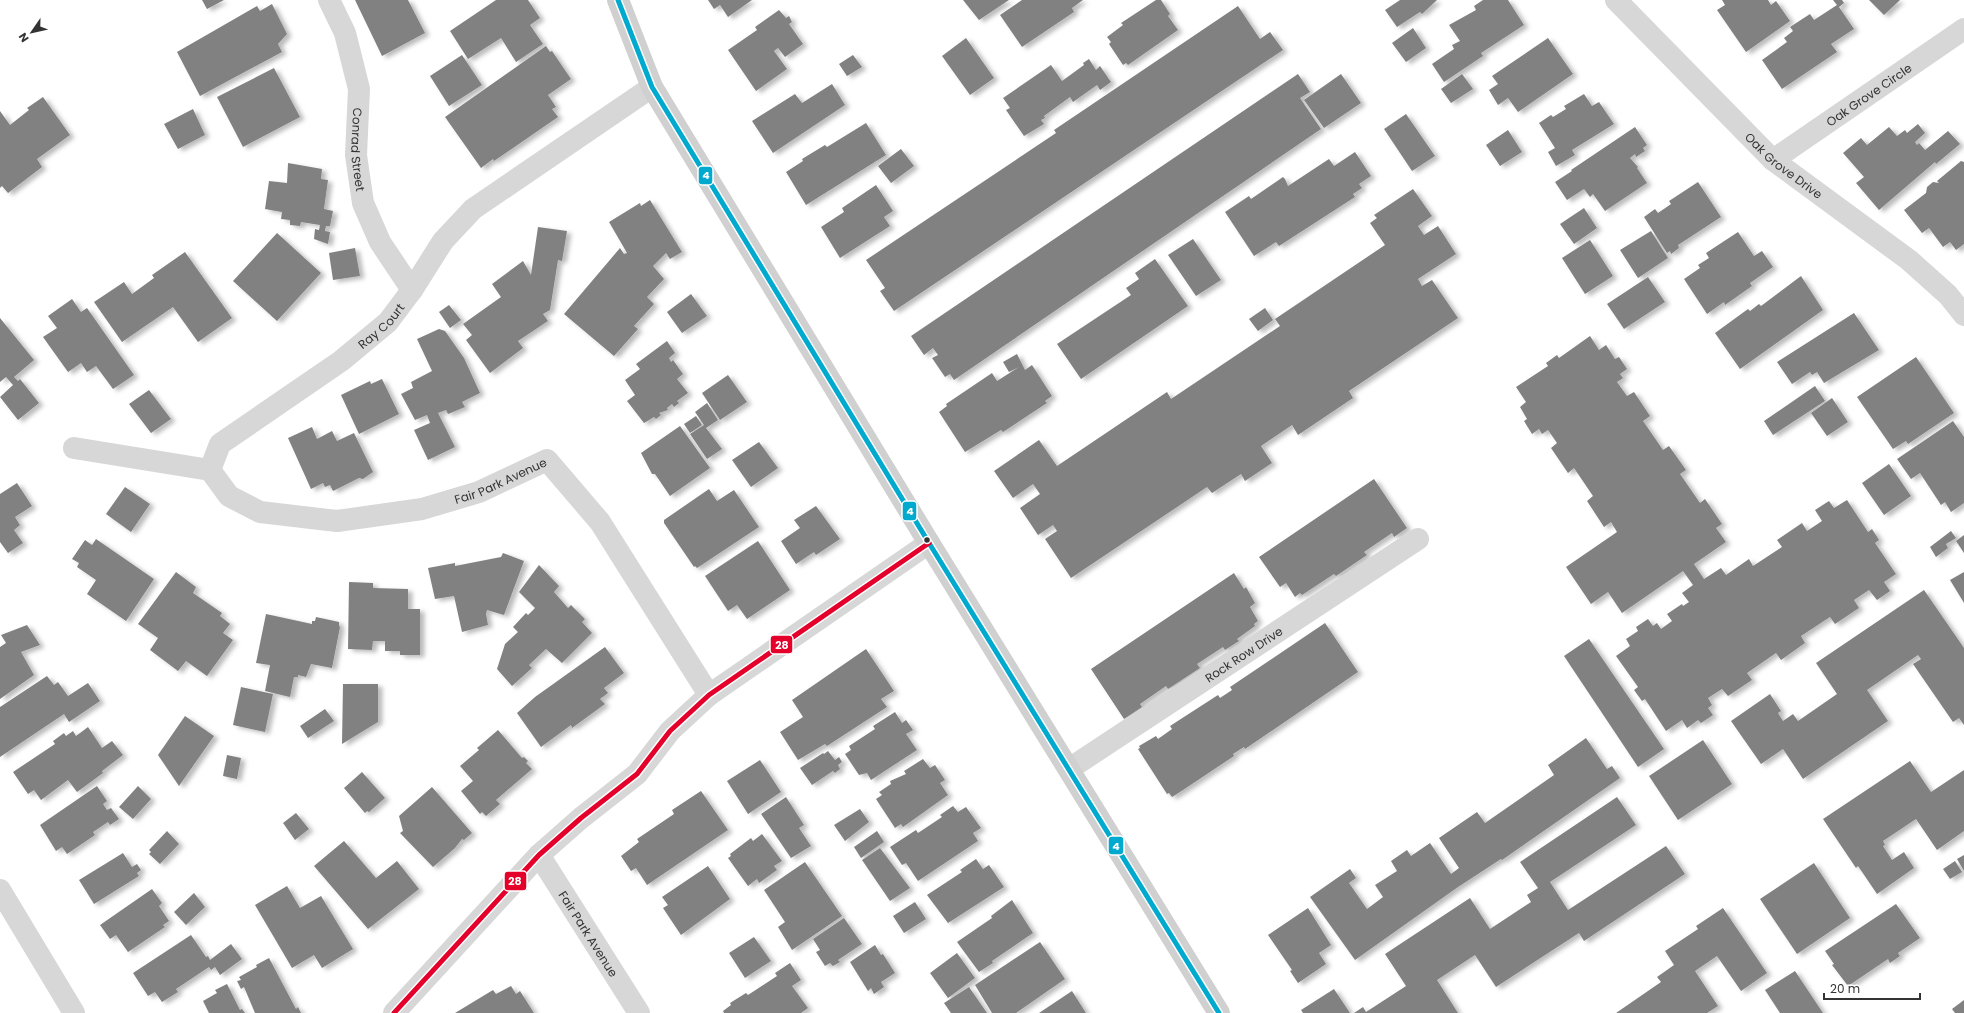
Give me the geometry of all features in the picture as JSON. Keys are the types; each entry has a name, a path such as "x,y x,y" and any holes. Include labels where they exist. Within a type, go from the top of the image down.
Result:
{"street":[{"name":"Conrad Street","path":"329,0 345,33 359,89 356,155 363,203 380,242 412,290"},
{"path":"618,0 652,87 929,543 1219,1013"},
{"name":"Oak Grove Drive","path":"1616,0 1773,160 1909,260 1948,295 1964,315"},
{"name":"Oak Grove Circle","path":"1773,160 1964,29"},
{"name":"Ray Court","path":"210,470 220,444 341,361 388,322 412,290 443,241 474,209 652,87"},
{"path":"74,448 210,470"},
{"name":"Fair Park Avenue","path":"210,470 229,496 260,512 337,521 422,509 479,492 547,460 600,522 709,695"},
{"name":"Rock Row Drive","path":"1069,769 1418,540"},
{"path":"394,1013 539,855 581,818 636,774 670,731 709,695 929,543"},
{"name":"Fair Park Avenue","path":"539,855 639,1013"},
{"path":"0,890 74,1013"}],"building":[{"path":"202,0 224,0 207,9"},
{"path":"355,0 408,0 425,33 382,56"},
{"path":"496,0 528,0 540,18 530,25 543,44 516,62 501,38 468,59 450,31"},
{"path":"708,0 752,0 728,17 720,5 714,9"},
{"path":"963,0 1009,0 979,20"},
{"path":"1022,0 1083,0 1072,8 1074,12 1022,47 1000,15"},
{"path":"1156,0 1161,0 1170,14 1168,16 1178,30 1128,65 1126,63 1123,65 1109,44 1111,42 1107,37 1123,25 1121,23"},
{"path":"1400,0 1437,0 1422,14 1420,12 1397,27 1385,10"},
{"path":"1483,0 1508,0 1524,25 1481,53 1483,56 1444,82 1432,64 1454,49 1452,45 1460,41 1449,25 1476,10 1474,6"},
{"path":"1722,0 1768,0 1771,5 1776,1 1790,21 1746,52 1717,10 1725,5"},
{"path":"1833,0 1842,0 1844,3 1839,7 1854,29 1831,44 1837,52 1782,89 1762,60 1787,42 1784,38 1793,31 1790,27 1810,14 1814,20 1837,5"},
{"path":"1869,0 1900,0 1884,15"},
{"path":"272,4 287,34 278,44 282,52 200,96 177,52 257,6 260,11"},
{"path":"1238,6 1260,39 1270,32 1283,50 894,311 880,291 885,288 866,260 1056,133 1054,130"},
{"path":"779,10 786,18 789,16 792,22 789,24 803,44 785,57 778,48 774,51 787,69 756,91 728,50 757,30 755,27"},
{"path":"1413,28 1426,48 1406,62 1392,43"},
{"path":"966,38 994,78 970,95 942,56"},
{"path":"1548,38 1573,74 1518,112 1508,98 1498,105 1489,90 1498,84 1492,76"},
{"path":"546,46 550,52 552,51 571,79 548,95 556,107 552,109 558,117 494,161 493,159 481,168 445,117"},
{"path":"462,55 482,85 449,106 430,76"},
{"path":"853,55 862,67 847,76 839,64"},
{"path":"1089,59 1096,70 1100,66 1111,82 1100,90 1097,85 1073,102 1070,97 1044,116 1045,118 1041,120 1044,124 1024,136 1006,110 1010,108 1003,98 1051,65 1062,81 1084,65 1083,63"},
{"path":"274,68 300,117 243,147 217,97"},
{"path":"1298,74 1310,92 1300,98 1321,129 954,380 950,374 945,377 932,358 938,355 933,348 924,355 911,336"},
{"path":"1341,74 1361,103 1324,128 1304,100"},
{"path":"1462,74 1473,89 1451,103 1441,89"},
{"path":"832,84 845,105 773,153 752,121 795,94 802,103"},
{"path":"1584,94 1592,106 1599,102 1614,124 1572,150 1575,155 1556,166 1548,152 1555,148 1539,123 1551,115 1553,117 1566,109 1564,106"},
{"path":"43,97 70,135 37,159 42,167 8,193 2,186 0,188 0,111 10,125 29,110 27,108"},
{"path":"193,109 205,135 178,149 164,124"},
{"path":"1406,114 1435,156 1412,171 1384,129"},
{"path":"866,123 886,155 806,205 786,172 803,161 802,159 825,145 827,147"},
{"path":"1918,124 1925,133 1915,142 1917,145 1919,143 1925,150 1948,131 1960,144 1936,164 1935,162 1879,210 1856,183 1864,177 1843,153 1861,138 1867,145 1889,127 1897,136 1905,130 1907,133"},
{"path":"1635,127 1647,145 1643,148 1645,151 1636,157 1635,154 1630,158 1638,167 1637,168 1647,183 1605,211 1593,194 1590,197 1584,189 1567,200 1555,182"},
{"path":"1508,130 1522,152 1500,166 1486,145"},
{"path":"901,149 914,166 891,183 878,166"},
{"path":"1355,152 1371,176 1359,184 1362,188 1353,194 1355,197 1279,246 1276,242 1254,256 1225,212 1249,196 1251,199 1283,177 1288,186 1329,159 1334,166"},
{"path":"1961,161 1964,162 1964,244 1956,250 1950,242 1943,247 1929,228 1922,233 1904,210 1926,193 1927,187 1933,182 1939,183 1937,181"},
{"path":"288,163 322,169 321,179 328,180 324,209 333,211 330,226 326,226 325,231 330,232 328,244 314,239 315,229 319,230 320,225 301,222 300,226 290,225 290,220 281,219 282,212 265,209 269,181 287,183"},
{"path":"1698,182 1721,217 1678,245 1679,248 1671,254 1670,251 1667,253 1644,217 1655,209 1658,213 1671,204 1669,201"},
{"path":"876,185 893,211 884,217 890,226 840,258 821,227 844,212 842,208"},
{"path":"1413,189 1432,216 1418,226 1424,235 1438,226 1456,254 1418,279 1422,286 1432,280 1458,318 1349,391 1353,398 1298,435 1292,425 1261,446 1272,463 1245,481 1241,474 1212,493 1207,487 1071,578 1045,539 1057,531 1053,525 1038,535 1020,508 1040,494 1033,484 1013,498 994,471 1039,440 1057,466 1167,392 1171,399 1280,326 1275,319 1385,245 1370,223 1377,218 1374,215"},
{"path":"650,200 682,252 670,259 666,253 653,266 664,279 647,297 654,304 634,326 638,329 614,356 564,314 620,248 624,254 627,253 609,222 640,203 641,206"},
{"path":"1584,208 1597,228 1574,244 1560,224"},
{"path":"538,227 567,231 562,261 558,260 550,310 543,314 548,321 518,341 523,348 490,373 466,340 472,335 463,324 501,297 492,284 523,261 531,275"},
{"path":"1651,231 1668,258 1638,278 1620,250"},
{"path":"1738,232 1754,256 1762,251 1773,267 1750,283 1752,286 1725,305 1724,302 1707,314 1684,279 1700,268 1698,265 1709,258 1706,253"},
{"path":"277,233 321,273 277,321 233,281"},
{"path":"1193,239 1221,280 1196,296 1168,255"},
{"path":"1590,240 1613,276 1585,294 1562,258"},
{"path":"355,248 360,276 333,280 329,253"},
{"path":"185,252 232,318 198,342 173,307 122,342 94,302 124,282 132,294 154,278 152,275"},
{"path":"1155,259 1188,306 1081,379 1057,344 1131,295 1126,288 1139,279 1135,273"},
{"path":"1801,276 1823,310 1740,369 1715,333 1748,309 1750,311 1759,304 1761,306"},
{"path":"1648,277 1665,302 1624,329 1607,304"},
{"path":"691,294 707,316 682,333 667,312"},
{"path":"72,299 81,312 87,308 134,375 113,389 96,366 87,372 81,363 68,372 43,337 57,328 48,316"},
{"path":"449,305 461,320 450,328 439,312"},
{"path":"1265,308 1273,320 1258,331 1249,319"},
{"path":"1854,313 1879,350 1824,383 1817,372 1812,375 1810,372 1792,384 1777,362"},
{"path":"0,318 34,360 14,377 18,381 20,379 39,403 18,420 0,397 13,385 6,377 0,382"},
{"path":"439,329 445,331 464,358 480,393 462,402 465,407 448,414 446,410 438,413 455,447 428,460 414,430 430,423 427,415 415,420 401,394 413,388 411,382 432,371 417,339"},
{"path":"1590,336 1599,350 1606,345 1615,359 1619,357 1627,369 1620,374 1623,378 1617,382 1627,396 1634,392 1650,416 1643,421 1663,450 1669,446 1686,470 1680,474 1700,503 1705,499 1722,524 1716,528 1726,542 1694,564 1704,579 1721,568 1726,575 1749,559 1753,566 1782,547 1777,540 1802,523 1807,531 1822,521 1815,510 1829,501 1834,508 1847,500 1868,532 1872,529 1879,540 1875,543 1896,574 1884,582 1890,591 1877,600 1869,590 1854,600 1859,608 1835,624 1830,617 1801,636 1805,643 1781,660 1776,653 1747,673 1752,680 1728,696 1722,689 1708,698 1712,705 1708,708 1713,715 1701,723 1698,720 1687,728 1682,720 1666,731 1645,699 1642,701 1634,690 1638,687 1616,656 1630,646 1626,639 1638,631 1636,627 1648,619 1653,626 1657,623 1661,629 1672,621 1667,614 1682,604 1683,606 1689,602 1682,593 1693,585 1683,571 1622,613 1608,592 1591,604 1566,567 1617,532 1611,522 1604,527 1587,501 1593,496 1574,468 1568,473 1551,448 1557,443 1548,430 1542,434 1539,429 1532,434 1524,421 1527,419 1520,407 1526,402 1516,387 1548,366 1546,363 1557,355 1559,358"},
{"path":"667,341 675,353 669,358 671,362 673,360 683,374 677,379 688,393 677,401 679,403 674,407 672,404 667,408 668,410 659,413 661,415 656,419 654,417 644,423 627,401 635,395 625,380 640,369 636,364"},
{"path":"1017,354 1025,370 1032,365 1052,396 1045,401 1047,403 1003,432 1001,430 965,452 939,412 947,406 946,404 992,373 997,381 1019,367 1009,372 1003,362"},
{"path":"1916,357 1954,413 1908,444 1906,441 1893,449 1857,397"},
{"path":"728,375 747,402 720,420 702,393"},
{"path":"382,379 399,414 359,434 341,395 370,381 371,384"},
{"path":"1815,386 1825,401 1773,435 1764,421"},
{"path":"149,390 171,419 151,433 129,404"},
{"path":"1832,398 1848,422 1827,436 1811,413"},
{"path":"707,403 718,420 706,428 722,449 707,459 690,434 704,425 695,412"},
{"path":"696,416 702,425 690,433 684,424"},
{"path":"1953,421 1964,437 1964,503 1951,512 1945,502 1941,505 1920,473 1911,479 1897,459"},
{"path":"680,426 710,468 670,496 655,474 652,474 641,453"},
{"path":"312,427 317,439 332,431 337,441 354,433 373,472 363,479 359,478 333,491 330,485 325,487 323,483 311,489 288,438"},
{"path":"759,442 778,468 751,487 732,460"},
{"path":"1889,464 1911,496 1884,515 1862,483"},
{"path":"1374,479 1407,528 1394,537 1392,533 1364,552 1367,555 1336,576 1334,574 1302,595 1300,593 1295,597 1286,583 1280,587 1259,557"},
{"path":"17,483 32,506 15,517 20,525 14,530 23,543 8,553 0,542 0,494"},
{"path":"125,487 150,504 131,532 106,514"},
{"path":"709,489 717,501 734,490 759,527 697,568 695,566 694,567 664,523 664,520"},
{"path":"816,506 840,539 816,555 814,552 796,564 781,541 800,528 794,520"},
{"path":"1951,531 1956,538 1946,544 1948,548 1936,557 1930,547"},
{"path":"1964,535 1964,553 1956,541"},
{"path":"96,539 154,579 126,621 87,594 96,580 77,567 79,563 72,559 85,540 92,545"},
{"path":"758,541 790,590 747,619 737,605 728,611 705,576"},
{"path":"503,553 524,561 504,615 487,610 486,614 488,625 462,632 454,596 435,599 428,568 455,563 455,566 501,557"},
{"path":"539,565 559,586 554,592 568,608 571,605 585,619 582,622 592,633 562,663 546,649 529,665 532,668 512,686 497,669 505,644 518,632 513,627 526,613 528,615 535,608 519,592"},
{"path":"176,572 196,587 193,593 222,613 220,616 230,624 223,633 233,640 207,676 186,661 178,671 150,650 158,638 138,624"},
{"path":"1964,572 1964,603 1950,580"},
{"path":"1234,573 1244,589 1246,587 1255,603 1250,607 1258,621 1254,624 1255,626 1237,639 1239,641 1225,650 1223,647 1197,664 1200,668 1168,689 1166,686 1140,704 1142,707 1124,719 1091,669"},
{"path":"349,582 373,583 373,588 408,589 408,609 420,609 420,655 400,655 400,651 385,651 385,641 373,641 372,650 348,649"},
{"path":"1924,590 1964,648 1964,725 1959,718 1953,722 1913,664 1921,659 1918,655 1867,690 1888,721 1803,779 1783,749 1761,764 1731,721 1770,694 1781,711 1778,713 1783,721 1793,714 1798,721 1837,694 1816,663"},
{"path":"266,614 312,624 312,621 315,621 316,617 339,622 340,627 332,668 311,664 306,677 298,675 298,677 294,677 290,697 265,691 270,665 256,663"},
{"path":"1325,623 1358,672 1245,749 1244,747 1233,754 1234,756 1183,790 1172,797 1169,793 1167,794 1138,749 1140,748 1139,746 1156,736 1158,739 1172,729 1170,726 1218,695 1220,698 1232,690 1230,687"},
{"path":"27,625 40,645 21,652 34,675 0,699 0,647 6,643 1,635"},
{"path":"1589,639 1664,749 1638,767 1564,656"},
{"path":"605,647 624,673 604,688 608,693 600,699 605,704 572,728 571,725 541,747 517,713 535,697"},
{"path":"866,649 894,691 881,699 887,707 827,746 825,744 798,760 780,732 803,717 792,700"},
{"path":"47,676 54,685 58,682 68,696 88,683 100,701 69,722 64,714 0,757 0,707"},
{"path":"343,684 378,684 378,722 342,744"},
{"path":"241,687 273,694 265,732 233,725"},
{"path":"325,709 334,721 308,738 300,726"},
{"path":"895,712 902,723 906,720 913,730 906,734 917,750 871,780 867,773 859,775 845,754 851,750 849,746 875,729 873,726"},
{"path":"185,716 214,736 179,786 158,755"},
{"path":"88,727 102,748 112,741 123,755 102,771 103,773 77,792 68,780 41,800 34,790 28,794 13,772 55,744 53,741 64,733 66,736 73,731 76,736"},
{"path":"498,730 522,758 524,757 528,761 526,763 532,769 496,800 500,804 486,816 482,812 480,814 461,791 473,781 460,766 479,750 477,748"},
{"path":"1586,738 1607,769 1612,766 1620,778 1502,860 1501,859 1458,887 1355,960 1310,897 1350,869 1356,878 1349,883 1367,909 1383,897 1375,885 1397,871 1391,861 1407,850 1411,856 1430,843 1451,874 1459,868 1439,838 1477,812 1485,823 1554,775 1548,765"},
{"path":"1703,740 1732,784 1678,820 1649,776"},
{"path":"828,751 835,760 839,757 842,762 838,765 840,769 835,773 833,771 812,785 800,768"},
{"path":"227,755 241,758 237,779 223,776"},
{"path":"923,759 930,768 935,765 945,780 940,783 948,795 903,827 901,824 895,828 876,799 882,795 879,792 891,784 890,781 906,774 904,771"},
{"path":"760,760 781,792 748,814 727,781"},
{"path":"1910,761 1931,792 1964,770 1964,831 1937,850 1916,819 1883,841 1885,845 1883,846 1892,860 1904,852 1914,868 1877,894 1858,866 1856,868 1823,819"},
{"path":"362,772 385,798 369,812 367,811 365,813 344,788"},
{"path":"97,786 107,801 103,804 107,810 111,808 119,819 110,825 108,822 93,832 95,835 67,854 62,847 56,851 40,825"},
{"path":"138,786 151,799 133,819 119,807"},
{"path":"432,787 472,833 464,840 462,839 455,848 433,867 400,833 403,831 399,816"},
{"path":"701,791 728,830 647,885 636,868 631,871 621,856 639,842 637,839 674,814 672,810"},
{"path":"786,797 804,825 799,828 811,846 791,858 761,814"},
{"path":"1617,797 1636,825 1550,882 1568,910 1666,846 1685,874 1584,941 1579,933 1496,987 1475,955 1437,980 1458,1013 1354,1013 1363,1007 1366,1012 1406,986 1385,954 1470,898 1490,929 1531,902 1527,895 1538,888 1520,862"},
{"path":"953,806 958,812 966,807 981,828 973,833 978,841 918,881 906,863 902,865 890,847 916,830 918,833 942,817 940,815"},
{"path":"860,809 869,822 845,841 834,825"},
{"path":"296,813 309,829 295,840 283,823"},
{"path":"167,831 179,844 160,864 149,854 151,852 149,850"},
{"path":"877,831 884,842 861,858 854,847"},
{"path":"762,834 782,861 774,866 777,870 759,883 757,879 748,886 728,858 731,856 730,854 751,838 753,841"},
{"path":"344,841 376,878 397,861 419,889 368,929 314,866"},
{"path":"880,848 910,888 890,901 862,860"},
{"path":"123,853 132,867 137,864 141,870 137,873 139,876 94,904 79,880"},
{"path":"1964,855 1964,871 1957,859"},
{"path":"976,859 983,869 989,865 1004,887 948,923 927,895 962,872 960,870"},
{"path":"1955,861 1962,872 1950,879 1943,869"},
{"path":"805,862 842,916 792,950 778,927 785,922 764,890"},
{"path":"1814,863 1850,918 1797,954 1760,899"},
{"path":"708,866 730,899 681,935 663,908 668,905 662,897"},
{"path":"287,886 300,908 321,896 353,949 322,968 314,955 292,968 255,905"},
{"path":"152,889 162,903 159,906 169,921 163,925 165,927 128,952 116,935 110,939 100,925"},
{"path":"194,893 205,907 186,925 174,912"},
{"path":"1012,900 1033,933 992,961 993,963 979,972 957,942 992,918 991,916"},
{"path":"915,902 926,919 904,933 893,916"},
{"path":"1896,904 1920,938 1898,953 1900,956 1890,963 1888,959 1848,986 1832,965 1834,964 1825,951"},
{"path":"1308,908 1331,945 1319,953 1326,964 1298,983 1290,971 1292,970 1268,935"},
{"path":"1723,908 1767,973 1741,991 1717,956 1695,971 1718,1006 1707,1013 1616,1013 1661,982 1657,977 1674,965 1665,951 1698,929 1696,926"},
{"path":"844,918 862,944 838,960 840,962 833,966 830,963 825,966 816,952 820,950 813,939"},
{"path":"191,935 206,957 208,956 210,960 231,944 242,959 220,975 215,967 211,970 209,967 176,989 178,992 162,1002 155,992 148,996 133,973"},
{"path":"754,937 771,961 745,978 729,953"},
{"path":"1040,942 1065,979 1016,1013 992,1013 975,985"},
{"path":"875,945 881,955 883,954 895,973 881,982 884,987 874,994 871,988 868,991 850,962"},
{"path":"957,953 975,978 948,998 930,973"},
{"path":"269,958 296,1009 298,1007 301,1013 255,1013 244,987 241,989 237,981 241,980 239,977"},
{"path":"790,963 801,980 792,986 808,1008 801,1013 724,1013 723,1011 731,1005 730,1003 746,993 748,995 777,976 775,973"},
{"path":"1795,971 1823,1013 1780,1013 1765,990"},
{"path":"227,984 240,1010 242,1009 245,1013 209,1013 203,1001 217,993 215,990"},
{"path":"511,986 516,994 520,991 534,1013 455,1013 493,990 496,994"},
{"path":"969,987 987,1013 951,1013 944,1003"},
{"path":"1334,989 1350,1013 1303,1013 1301,1010"},
{"path":"1072,991 1086,1013 1039,1013"},
{"path":"1964,1000 1964,1013 1955,1013 1952,1009"}],"transit line":[{"name":"4","path":"618,0 652,87 929,543 1219,1013"},
{"name":"28","path":"394,1013 539,855 581,818 637,774 670,731 709,695 929,543"}]}
